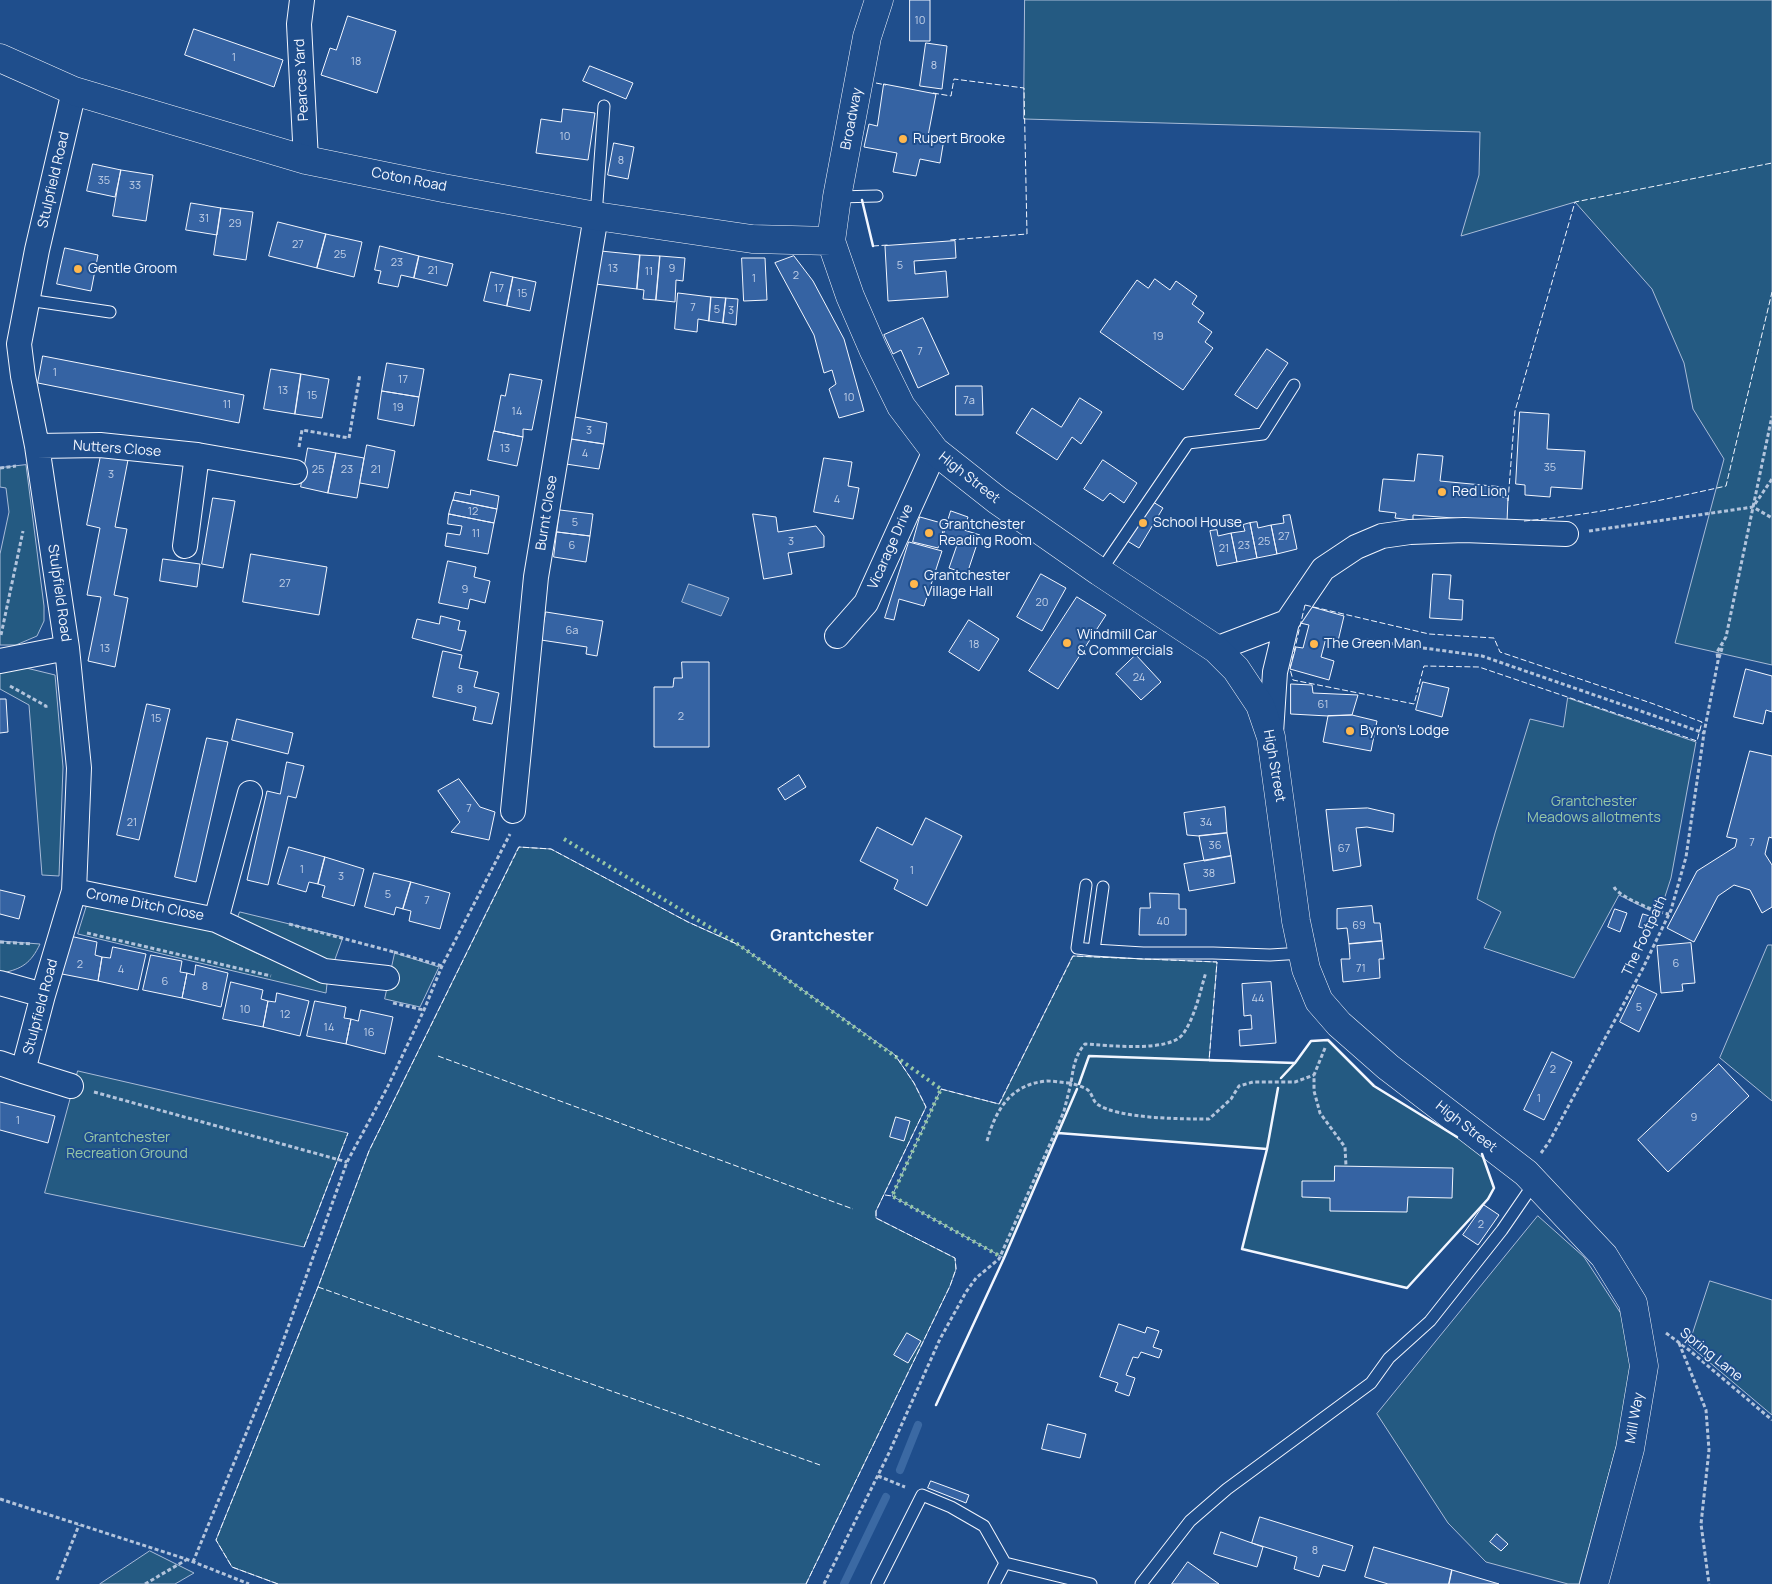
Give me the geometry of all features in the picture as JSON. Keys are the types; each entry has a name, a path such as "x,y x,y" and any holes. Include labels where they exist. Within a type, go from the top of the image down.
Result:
{"street":[{"name":"Pearces Yard","path":"302,0 299,24 306,160"},
{"name":"Broadway","path":"831,240 837,197 868,37 879,0"},
{"name":"Coton Road","path":"0,58 74,91 306,160 443,188 596,216 752,239 831,240"},
{"name":"Stulpfield Road","path":"0,1063 23,1071 21,989 63,928 74,891 79,768 67,648 37,446 23,376 10,343 28,300 37,250 74,91"},
{"name":"Burnt Close","path":"513,811 536,577 596,216"},
{"name":"High Street","path":"831,240 850,296 901,406 935,451 997,500 1100,572 1216,649 1236,669 1260,705 1271,737 1296,921 1306,969 1319,1002 1339,1024 1388,1067 1530,1178 1604,1256"},
{"name":"Nutters Close","path":"37,446 100,445 197,455 294,472"},
{"name":"Vicarage Drive","path":"837,636 866,603 935,451"},
{"path":"185,546 197,455"},
{"path":"1271,737 1275,672 1286,622 1323,569 1356,547 1382,536 1410,532 1464,530 1566,534"},
{"path":"1216,649 1286,622"},
{"path":"0,661 67,648"},
{"name":"Crome Ditch Close","path":"216,920 250,793"},
{"name":"Crome Ditch Close","path":"74,891 216,920 324,971 387,978"},
{"path":"23,1071 71,1086"},
{"name":"Mill Way","path":"1594,1584 1630,1449 1644,1366 1633,1303 1604,1256"}],"lane":[{"path":"596,216 604,106"},
{"path":"837,197 877,196"},
{"path":"28,300 110,312"},
{"path":"1100,572 1188,443 1263,434 1294,385"},
{"path":"1086,885 1077,948 1143,953 1213,953 1270,956 1303,953"},
{"path":"1094,950 1102,887"},
{"path":"1141,1584 1190,1521 1227,1489 1371,1383 1389,1358 1430,1321 1502,1230 1530,1178"},
{"path":"877,1584 922,1495 951,1507 984,1526 1005,1563 1091,1584"},
{"path":"994,1584 1005,1563"}],"path":[{"path":"294,472 302,430 349,438 360,374"},
{"path":"1718,661 1726,636 1772,416"},
{"path":"0,468 17,466 16,457"},
{"path":"1753,507 1772,479"},
{"path":"1566,534 1753,507 1772,518"},
{"path":"24,524 0,640 1,681 46,706 47,715"},
{"name":"The Footpath","path":"1530,1178 1643,968 1669,914 1686,858 1704,733 1718,661 1717,652 1726,636"},
{"path":"1364,640 1482,656 1704,733"},
{"path":"193,1562 276,1361 347,1162 424,1010 442,966 510,834 513,811"},
{"path":"1614,887 1616,891 1660,913 1669,914"},
{"path":"288,924 442,966"},
{"path":"63,928 272,976"},
{"path":"21,989 35,935"},
{"path":"0,942 32,944"},
{"path":"387,978 394,952"},
{"path":"824,1584 878,1476 940,1339 976,1278 999,1259 1064,1111 1073,1066 1080,1050 1085,1044 1166,1045 1182,1036 1192,1016 1213,953"},
{"path":"1319,1002 1328,1040 1314,1074 1314,1091 1320,1113 1345,1147 1346,1166"},
{"path":"987,1141 995,1116 1007,1099 1019,1089 1048,1081 1071,1083 1088,1090 1096,1103 1110,1110 1138,1116 1171,1119 1209,1119 1231,1099 1240,1086 1253,1082 1295,1082 1314,1074"},
{"path":"71,1086 347,1162"},
{"name":"Spring Lane","path":"1634,1310 1690,1350 1772,1420"},
{"path":"1679,1343 1706,1410 1709,1450 1701,1524 1708,1584"},
{"path":"878,1476 922,1495"},
{"path":"0,1499 186,1559 249,1584"},
{"path":"57,1580 79,1525"},
{"path":"145,1584 186,1559"}],"green space":[{"path":"1025,0 1772,0 1772,665 1675,643 1724,459 1693,409 1684,363 1652,289 1575,202 1461,236 1479,175 1480,132 1024,119"},
{"path":"26,465 44,606 44,621 37,636 16,645 0,645 0,554 9,512 6,488 0,487 0,468"},
{"path":"14,665 55,675 63,767 59,876 42,875 29,705 0,689 0,667"},
{"name":"Grantchester Meadows allotments","path":"1568,698 1696,742 1671,878 1659,915 1619,895 1574,978 1484,948 1501,912 1477,899 1530,719 1563,727"},
{"path":"519,847 551,849 688,922 739,945 895,1055 914,1083 926,1107 876,1211 876,1218 955,1258 956,1269 950,1286 806,1584 278,1584 232,1567 216,1540 318,1287 369,1151"},
{"path":"88,902 199,925 327,984 326,993 78,934"},
{"path":"240,912 343,937 334,962 322,963 236,922"},
{"path":"0,941 40,944 33,956 25,964 2,973 0,972"},
{"path":"1768,945 1772,945 1772,1101 1720,1058"},
{"path":"395,953 439,967 420,1007 385,999"},
{"path":"1073,956 1217,962 1209,1061 1295,1063 1311,1041 1328,1040 1374,1086 1481,1152 1494,1188 1488,1199 1407,1288 1242,1249 1267,1149 1058,1133 1004,1258 892,1196 941,1089 999,1104"},
{"name":"Grantchester Recreation Ground","path":"78,1071 348,1133 304,1247 45,1193"},
{"path":"1538,1216 1584,1257 1631,1329 1633,1385 1579,1584 1568,1584 1486,1562 1448,1523 1377,1414"},
{"path":"1710,1281 1772,1300 1772,1415 1689,1345"},
{"path":"150,1551 194,1573 175,1584 100,1584"}],"shaded area":[{"path":"689,584 729,598 721,616 682,602"}],"building":[{"path":"910,0 930,0 930,41 910,41"},
{"path":"348,16 396,31 377,93 321,75 330,48 336,50"},
{"path":"194,29 283,60 274,87 185,55"},
{"path":"926,43 947,46 942,89 920,86"},
{"path":"590,66 633,83 626,99 583,81"},
{"path":"884,84 936,94 928,136 944,139 940,163 920,159 916,176 893,172 897,153 864,147 869,124 877,126"},
{"path":"563,109 595,113 588,160 536,153 541,119 561,122"},
{"path":"614,143 634,147 628,179 608,175"},
{"path":"93,164 121,170 115,197 87,191"},
{"path":"121,170 153,175 146,221 113,216"},
{"path":"191,203 221,208 217,235 186,230"},
{"path":"221,208 253,212 246,260 214,255"},
{"path":"278,222 326,234 317,268 269,256"},
{"path":"326,234 362,242 354,277 317,268"},
{"path":"955,241 956,258 914,261 915,274 946,271 948,297 888,301 885,246"},
{"path":"380,246 419,256 414,278 401,275 398,287 378,283 381,271 375,270"},
{"path":"65,248 98,255 91,291 57,284"},
{"path":"591,250 640,255 637,289 587,283"},
{"path":"640,255 660,256 656,300 643,299 644,290 637,289"},
{"path":"419,256 453,264 447,286 414,278"},
{"path":"660,256 685,258 683,281 676,280 675,302 656,300"},
{"path":"794,256 813,281 844,339 864,411 839,418 829,389 836,384 832,370 824,373 814,335 775,263"},
{"path":"742,258 765,258 767,300 744,301"},
{"path":"491,272 513,277 507,306 484,301"},
{"path":"513,277 536,282 530,311 507,306"},
{"path":"1155,279 1170,290 1176,281 1197,296 1192,304 1204,313 1198,322 1212,332 1205,342 1213,348 1183,390 1100,332 1137,280 1148,288"},
{"path":"678,293 711,297 709,321 698,319 697,332 675,329"},
{"path":"711,297 726,298 723,323 709,321"},
{"path":"726,298 738,299 736,325 723,323"},
{"path":"923,318 949,374 918,388 901,350 893,354 884,335"},
{"path":"1267,349 1288,363 1257,409 1235,395"},
{"path":"43,356 244,395 239,423 38,383"},
{"path":"387,363 424,369 419,397 382,391"},
{"path":"271,369 301,374 295,414 264,409"},
{"path":"301,374 329,379 322,418 295,414"},
{"path":"510,374 542,380 532,430 523,429 523,437 494,431 501,395 505,396"},
{"path":"956,386 982,386 983,415 956,415"},
{"path":"382,391 419,397 414,426 378,419"},
{"path":"1080,398 1102,412 1081,444 1072,437 1057,460 1016,433 1032,408 1061,427"},
{"path":"1520,412 1549,414 1547,449 1585,451 1582,489 1551,487 1550,497 1525,495 1525,485 1516,484"},
{"path":"575,417 607,423 604,444 571,439"},
{"path":"494,431 523,437 517,466 488,460"},
{"path":"571,439 604,444 599,469 566,464"},
{"path":"367,445 395,451 388,488 360,483"},
{"path":"308,448 336,453 328,493 301,487"},
{"path":"336,453 364,458 357,498 328,493"},
{"name":"Red Lion","path":"1418,454 1443,456 1440,481 1503,487 1502,497 1508,498 1507,522 1413,515 1413,520 1395,518 1396,513 1379,511 1383,479 1414,481"},
{"path":"101,455 128,460 115,527 127,529 114,595 128,598 115,667 88,661 101,597 87,595 100,528 87,525"},
{"path":"824,458 852,462 848,486 859,488 853,519 814,512"},
{"path":"1103,460 1137,483 1124,503 1110,493 1103,501 1084,489"},
{"path":"471,490 499,496 497,509 453,500 455,492 470,495"},
{"path":"213,498 235,501 223,568 202,564"},
{"name":"School House","path":"1148,499 1163,508 1139,548 1124,539"},
{"path":"453,500 497,509 494,523 449,514"},
{"path":"560,510 593,514 590,536 557,532"},
{"path":"951,511 968,517 964,530 980,535 967,574 949,568 957,545 942,540"},
{"path":"449,514 494,523 488,554 445,546 447,533 460,535 462,526 448,524"},
{"path":"753,514 776,517 778,532 816,526 824,536 824,547 788,553 792,574 764,579"},
{"path":"1290,515 1297,549 1277,554 1271,525 1284,523 1283,516"},
{"name":"Grantchester Reading Room","path":"920,517 945,524 938,548 913,542"},
{"path":"1257,522 1258,528 1271,525 1277,554 1257,558 1250,523"},
{"path":"1250,523 1257,558 1237,562 1231,533 1245,531 1243,525"},
{"path":"1217,530 1218,536 1231,533 1237,562 1217,566 1210,531"},
{"path":"557,532 590,536 586,562 554,557"},
{"name":"Grantchester Village Hall","path":"909,542 942,551 924,606 899,599 894,620 885,618"},
{"path":"251,554 327,567 319,615 243,602"},
{"path":"163,559 200,564 197,587 160,581"},
{"path":"448,561 476,567 474,577 490,581 485,603 470,599 468,609 439,603"},
{"path":"1041,574 1066,588 1042,631 1017,617"},
{"path":"1433,574 1451,575 1449,599 1463,600 1462,620 1430,618"},
{"name":"Windmill Car & Commercials","path":"1077,597 1106,615 1058,689 1029,671"},
{"name":"The Green Man","path":"1305,605 1344,616 1338,641 1326,638 1321,657 1334,661 1329,680 1290,669 1296,647 1303,648 1309,625 1300,623"},
{"path":"546,612 603,621 597,656 586,654 587,647 541,640"},
{"path":"441,616 460,621 458,630 466,631 461,651 412,638 417,619 439,624"},
{"path":"969,620 999,639 979,671 949,652"},
{"path":"443,651 462,655 459,668 478,672 474,687 499,693 492,724 473,720 476,707 433,697"},
{"path":"1136,655 1161,682 1141,700 1116,674"},
{"path":"682,662 709,662 709,747 654,747 654,687 673,687 674,678 682,678"},
{"path":"1746,669 1772,676 1772,712 1766,710 1763,724 1734,717"},
{"path":"1423,682 1449,688 1442,717 1416,710"},
{"path":"1291,684 1312,685 1313,693 1358,695 1352,715 1291,714"},
{"path":"0,699 6,699 8,732 0,733"},
{"path":"147,704 170,709 139,840 117,835"},
{"name":"Byron's Lodge","path":"1352,715 1377,721 1371,751 1323,742 1328,716"},
{"path":"237,719 293,733 288,754 232,740"},
{"path":"207,738 228,742 196,882 175,877"},
{"path":"1750,751 1772,756 1772,838 1769,837 1765,854 1772,865 1772,907 1762,913 1750,890 1734,885 1718,896 1694,942 1667,928 1697,871 1735,847 1737,839 1727,837"},
{"path":"287,762 304,766 296,798 288,796 268,885 247,880 267,791 280,794"},
{"path":"799,775 806,787 785,800 778,789"},
{"path":"459,779 480,807 495,812 489,840 451,832 460,822 438,791"},
{"path":"1225,807 1227,833 1199,836 1187,835 1184,813"},
{"path":"1368,808 1394,814 1393,832 1367,827 1356,828 1361,866 1333,871 1326,810"},
{"path":"926,818 962,836 927,906 894,889 898,880 860,861 877,827 912,845"},
{"path":"1227,833 1231,856 1204,861 1199,836"},
{"path":"289,847 325,857 318,884 309,882 306,892 278,884"},
{"path":"1231,856 1235,883 1189,891 1184,864"},
{"path":"325,857 364,869 354,906 322,897 325,886 318,884"},
{"path":"374,873 411,882 403,909 396,907 394,915 365,907"},
{"path":"411,882 450,893 440,929 409,921 411,911 403,909"},
{"path":"0,890 25,896 19,919 0,914"},
{"path":"1150,893 1179,894 1179,909 1186,909 1186,935 1139,935 1140,908 1150,908"},
{"path":"1372,906 1374,923 1380,923 1382,941 1349,944 1347,928 1337,929 1337,909"},
{"path":"1615,909 1627,913 1620,932 1608,927"},
{"path":"1643,914 1653,917 1649,930 1639,927"},
{"path":"65,935 97,942 95,955 102,957 98,981 57,973"},
{"path":"1382,941 1384,959 1379,959 1380,978 1343,982 1341,959 1350,959 1349,944"},
{"path":"1691,943 1695,983 1682,984 1683,991 1661,993 1657,946"},
{"path":"113,947 146,954 138,990 98,981 102,957 110,958"},
{"path":"151,955 182,961 180,972 187,973 182,998 143,990"},
{"path":"196,965 228,973 221,1007 182,998 187,973 194,975"},
{"path":"231,982 263,990 261,999 268,1001 263,1027 223,1019"},
{"path":"1271,982 1276,1043 1240,1046 1239,1030 1252,1029 1251,1015 1244,1016 1242,984"},
{"path":"1638,985 1657,994 1639,1032 1620,1022"},
{"path":"277,993 309,1001 300,1036 263,1027 268,1001 275,1002"},
{"path":"315,1001 346,1007 344,1018 351,1019 346,1044 307,1036"},
{"path":"361,1010 393,1017 385,1054 346,1044 351,1019 358,1021"},
{"path":"1552,1052 1572,1062 1544,1120 1524,1110"},
{"path":"1719,1064 1749,1096 1668,1172 1638,1140"},
{"path":"0,1102 55,1116 48,1143 0,1130"},
{"path":"896,1117 910,1121 904,1141 890,1137"},
{"path":"1335,1166 1453,1168 1452,1198 1408,1197 1407,1212 1330,1211 1330,1198 1302,1197 1302,1181 1334,1181"},
{"path":"1484,1205 1499,1215 1478,1245 1463,1235"},
{"path":"1119,1324 1145,1333 1147,1327 1159,1331 1153,1347 1162,1350 1159,1358 1141,1352 1138,1358 1133,1357 1126,1375 1135,1378 1129,1396 1115,1391 1118,1383 1100,1377"},
{"path":"907,1333 921,1341 908,1363 894,1355"},
{"path":"1048,1424 1086,1434 1080,1458 1042,1449"},
{"path":"931,1481 969,1495 966,1503 928,1488"},
{"path":"1260,1517 1353,1546 1345,1571 1323,1565 1319,1577 1294,1569 1297,1557 1252,1543"},
{"path":"1221,1532 1263,1547 1257,1567 1214,1554"},
{"path":"1497,1534 1508,1544 1501,1551 1490,1542"},
{"path":"1374,1547 1452,1570 1449,1584 1388,1584 1365,1577"},
{"path":"1188,1562 1219,1584 1172,1584"},
{"path":"1452,1570 1499,1584 1449,1584"}],"waterway":[{"path":"900,1470 918,1425"},
{"path":"844,1584 886,1497"}],"hedge":[{"path":"564,839 739,945 941,1089 892,1196 998,1255"}],"fence":[{"path":"933,93 951,96 954,79 1024,88 1027,234 950,240"},
{"path":"876,83 886,85"},
{"path":"1508,501 1515,411 1575,202 1772,163"},
{"path":"873,246 888,245"},
{"path":"1524,521 1625,507 1726,486 1772,292"},
{"path":"1305,605 1429,634 1494,638 1500,652 1702,722 1697,741 1479,667 1424,666 1414,704 1293,680 1290,669 1305,605"},
{"path":"278,1584 232,1567 216,1540 318,1287 369,1151 519,847 551,849 688,922 739,945"},
{"path":"941,1089 999,1104 1073,956 1217,962 1209,1061"},
{"path":"806,1584 950,1286 956,1269 955,1258 876,1218 876,1211 926,1107 914,1083 895,1055"},
{"path":"438,1056 853,1209"},
{"path":"304,1247 348,1133"},
{"path":"885,1195 892,1196"},
{"path":"318,1287 820,1465"}],"wall":[{"path":"862,200 873,246"},
{"path":"1295,1063 1311,1041 1328,1040 1374,1086 1457,1137"},
{"path":"1079,1084 1089,1056 1295,1063 1281,1078"},
{"path":"1267,1149 1278,1088"},
{"path":"1058,1133 1077,1089"},
{"path":"936,1405 1004,1258 1058,1133 1267,1149 1242,1249 1407,1288 1488,1199 1494,1188 1482,1154"}],"place":[{"name":"Rupert Brooke","path":"903,139"},
{"name":"Gentle Groom","path":"78,269"},
{"name":"Red Lion","path":"1442,492"},
{"name":"School House","path":"1143,523"},
{"name":"Grantchester Reading Room","path":"929,533"},
{"name":"Grantchester Village Hall","path":"914,584"},
{"name":"Windmill Car & Commercials","path":"1067,643"},
{"name":"The Green Man","path":"1314,644"},
{"name":"Byron's Lodge","path":"1350,731"}],"district":[{"name":"Grantchester","path":"822,937"}]}
